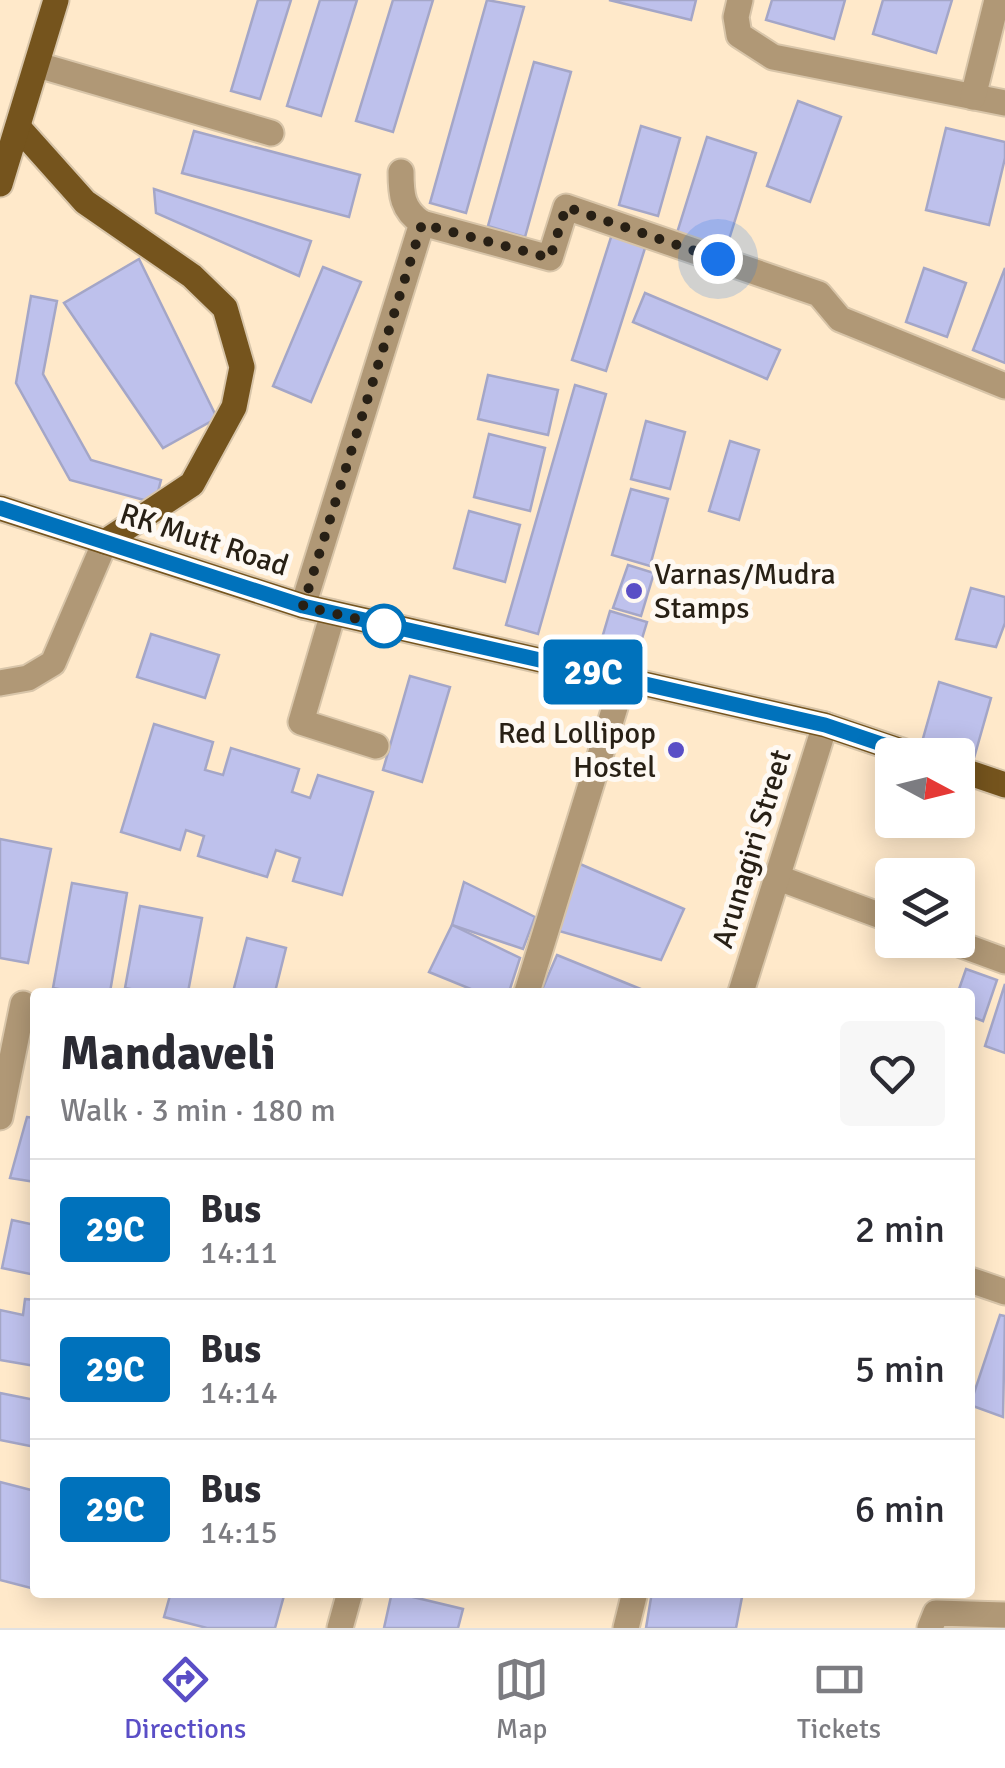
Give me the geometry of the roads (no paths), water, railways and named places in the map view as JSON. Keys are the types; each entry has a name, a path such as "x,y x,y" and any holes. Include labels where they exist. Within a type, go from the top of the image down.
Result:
{"main road":[{"path":"0,184 56,0"},
{"path":"18,126 85,202 192,276 225,308 242,367 234,407 192,484 105,542"},
{"name":"RK Mutt Road","path":"0,508 303,606 825,725 875,742"},
{"path":"975,775 1005,785"}],"street":[{"path":"973,96 997,0"},
{"path":"738,8 739,36 773,58 1005,103"},
{"path":"38,64 271,133"},
{"path":"401,172 400,196 422,224 550,258 566,207 818,294 840,320 1005,386"},
{"path":"303,606 422,224"},
{"path":"0,683 28,678 53,664 105,542"},
{"path":"333,612 301,722 376,746"},
{"path":"528,988 624,678"},
{"name":"Arunagiri Street","path":"742,988 825,725"},
{"path":"776,876 875,914"},
{"path":"975,950 1005,961"},
{"path":"0,1117 19,1004"},
{"path":"975,1282 1005,1292"},
{"path":"340,1628 348,1598"},
{"path":"626,1628 634,1598"},
{"path":"933,1620 1005,1615"}],"place":[{"name":"Varnas/Mudra Stamps","path":"634,591"},
{"name":"Red Lollipop Hostel","path":"676,750"}]}
